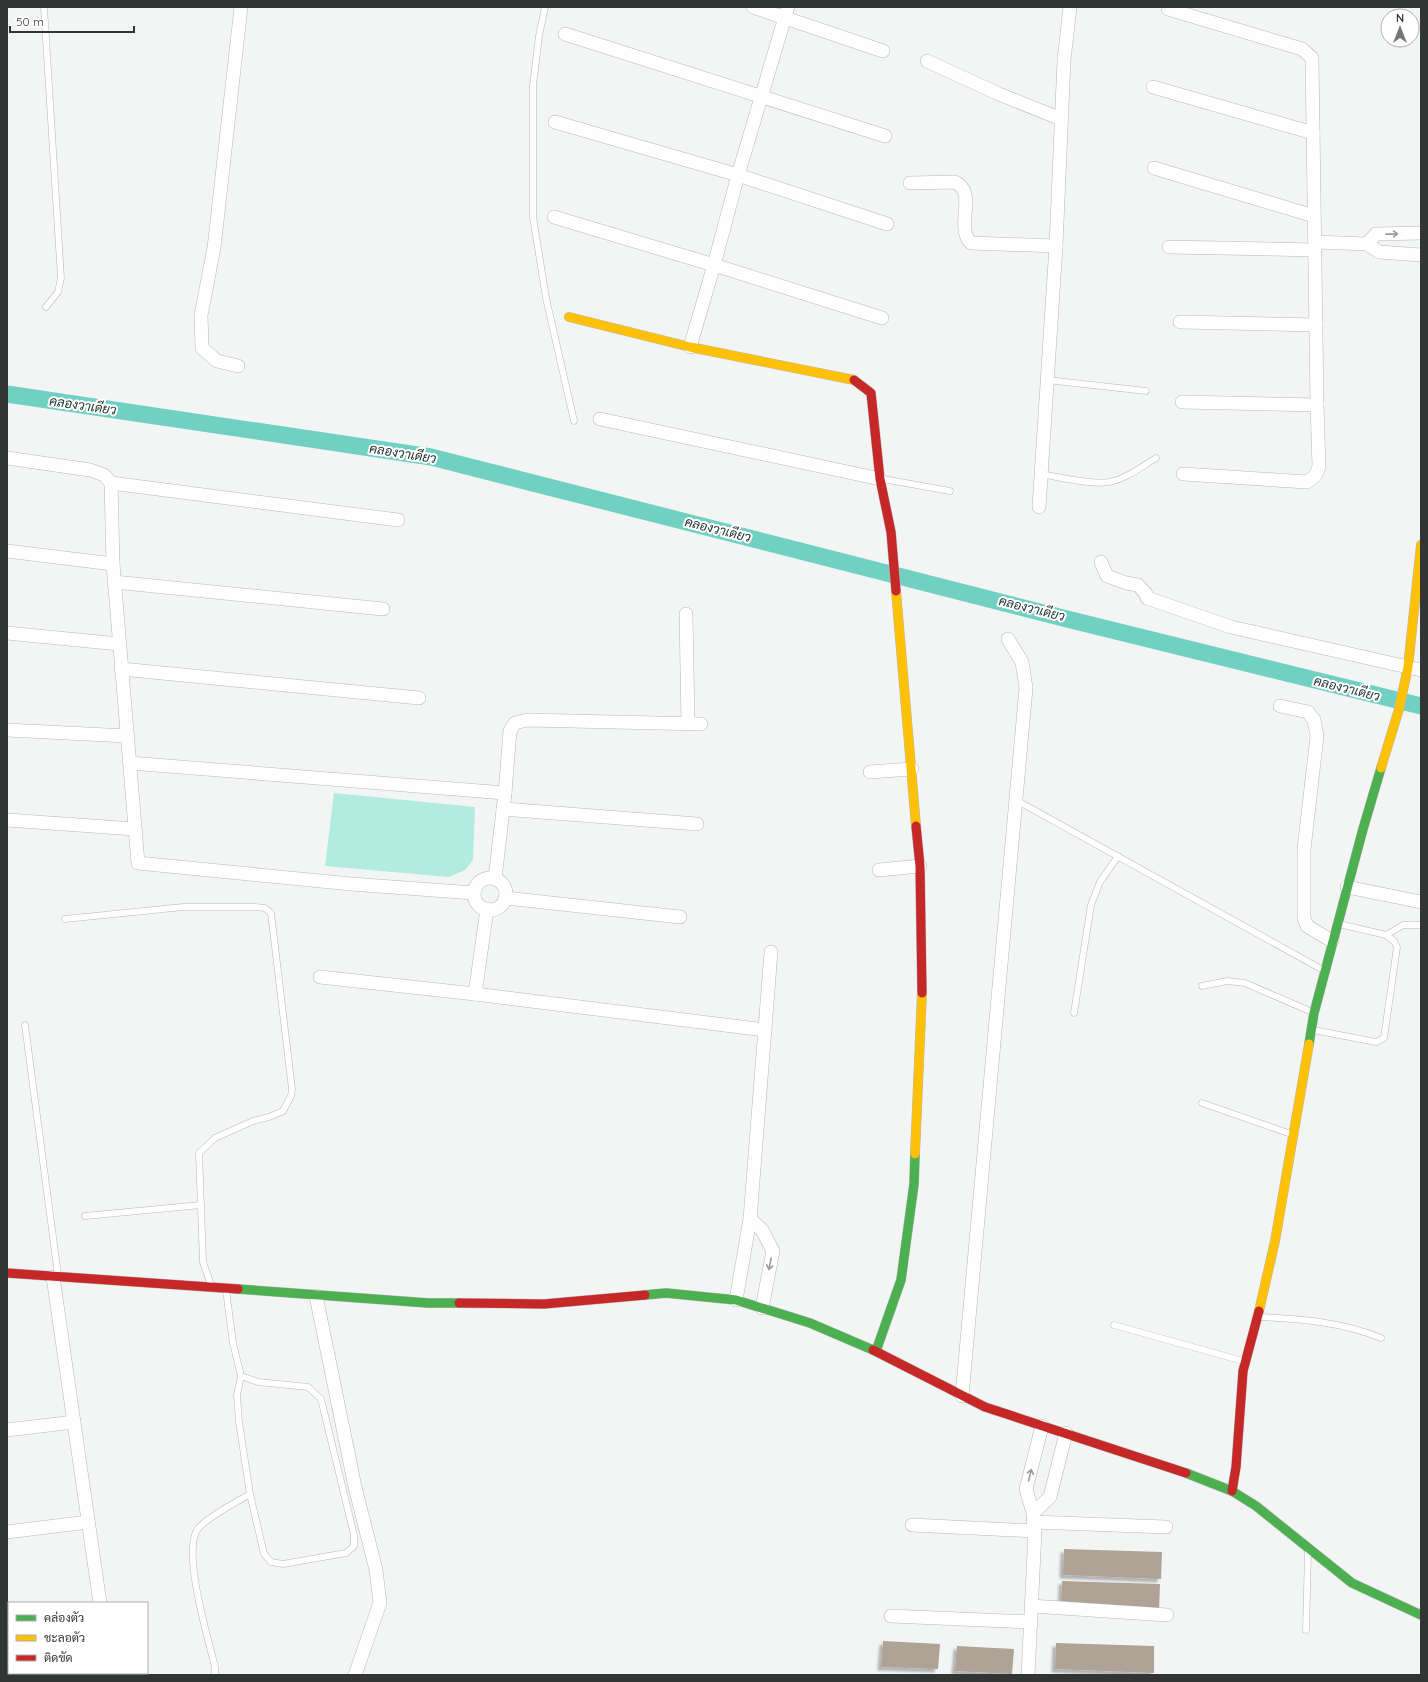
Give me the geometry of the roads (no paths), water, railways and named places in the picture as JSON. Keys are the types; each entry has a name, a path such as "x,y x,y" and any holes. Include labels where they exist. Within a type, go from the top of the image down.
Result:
{"street":[{"path":"238,366 217,361 202,348 201,315 214,248 241,7"},
{"path":"753,7 786,12 883,51"},
{"path":"1039,507 1056,246 1064,60 1070,7"},
{"path":"1168,9 1302,49 1312,58 1319,467 1315,476 1307,482 1183,474"},
{"path":"690,347 786,12"},
{"path":"565,34 885,136"},
{"path":"927,61 999,94 1062,119"},
{"path":"1153,86 1313,133"},
{"path":"555,122 738,176 887,224"},
{"path":"1154,168 1314,216"},
{"path":"910,183 955,182 961,185 965,191 966,236 971,243 1056,246"},
{"path":"554,217 714,265 882,318"},
{"path":"1367,244 1376,234 1421,233"},
{"path":"1169,246 1315,246 1367,244 1379,252 1421,255"},
{"path":"569,317 690,347 856,380 871,393 880,479 891,532 920,866 922,1014 914,1184 901,1280 876,1351"},
{"path":"1180,322 1316,325"},
{"path":"1182,402 1317,406"},
{"path":"600,419 880,479"},
{"path":"7,458 90,470 104,475 111,483 114,582 138,863 351,884 474,893"},
{"path":"111,483 398,520"},
{"path":"1232,1491 1236,1466 1243,1371 1258,1317 1275,1241 1314,1013 1347,887 1399,709 1417,624 1421,546"},
{"path":"7,551 113,564"},
{"path":"1101,562 1107,576 1126,583 1138,585 1146,594 1147,598 1231,627 1377,662 1407,673 1421,670"},
{"path":"114,582 383,609"},
{"path":"495,878 505,793 510,731 515,723 527,720 695,724 686,614"},
{"path":"7,634 119,644"},
{"path":"962,1396 1026,688 1022,662 1008,638"},
{"path":"121,669 419,698"},
{"path":"1280,706 1308,712 1314,720 1317,736 1304,849 1304,918 1307,926 1332,941"},
{"path":"7,730 127,736"},
{"path":"130,763 505,793"},
{"path":"870,772 912,769"},
{"path":"502,809 697,824"},
{"path":"7,820 135,829"},
{"path":"879,870 920,866"},
{"path":"485,878 495,878 505,888 506,898 504,902 496,908 487,909 483,908 476,902 474,893 475,888 485,878"},
{"path":"1347,887 1421,902"},
{"path":"506,898 680,917"},
{"path":"475,994 487,909"},
{"path":"736,1300 750,1219 771,952"},
{"path":"320,976 765,1030"},
{"path":"750,1219 762,1230 773,1251 762,1308"},
{"path":"7,1273 428,1304 544,1304 666,1293 736,1300 810,1323 876,1351 985,1407 1188,1474 1232,1491 1256,1506 1352,1582 1421,1615"},
{"path":"56,1277 74,1422 100,1602"},
{"path":"316,1296 355,1487 376,1570 380,1603 355,1675"},
{"path":"7,1430 74,1422"},
{"path":"1028,1675 1034,1522 1026,1489 1042,1426"},
{"path":"1034,1522 1050,1497 1066,1433"},
{"path":"7,1532 88,1522"},
{"path":"912,1526 1034,1522 1166,1527"},
{"path":"1031,1606 1167,1615"},
{"path":"891,1616 1031,1622"}],"lane":[{"path":"44,7 61,278 58,292 46,307"},
{"path":"545,7 539,36 533,85 533,217 546,298 574,422"},
{"path":"1047,380 1146,391"},
{"path":"1040,474 1092,482 1109,482 1129,474 1156,458"},
{"path":"880,479 950,491"},
{"path":"1016,799 1324,971"},
{"path":"1074,1013 1091,905 1100,882 1118,856"},
{"path":"65,919 183,907 255,907 265,908 270,913 292,1089 291,1096 283,1111 270,1117 253,1121 215,1138 199,1152 203,1262 212,1288"},
{"path":"1311,1030 1376,1042 1384,1038 1396,947 1394,941 1386,935 1337,923"},
{"path":"1386,935 1403,925 1421,925"},
{"path":"1202,986 1227,981 1245,983 1314,1013"},
{"path":"25,1025 56,1277"},
{"path":"1202,1103 1293,1135"},
{"path":"85,1216 201,1205"},
{"path":"226,1289 233,1343 241,1376 237,1395 239,1422 250,1494 264,1554 270,1562 283,1564 346,1553 354,1546 354,1535 321,1398 308,1387 258,1382 241,1376"},
{"path":"1258,1317 1304,1320 1342,1326 1360,1330 1381,1338"},
{"path":"1114,1325 1246,1362"},
{"path":"215,1675 215,1667 201,1615 195,1575 193,1546 196,1532 207,1519 250,1494"},
{"path":"1306,1630 1308,1548"}],"waterway":[{"name":"คลองวาเดียว","path":"7,394 431,457 1067,619 1421,706"}]}
